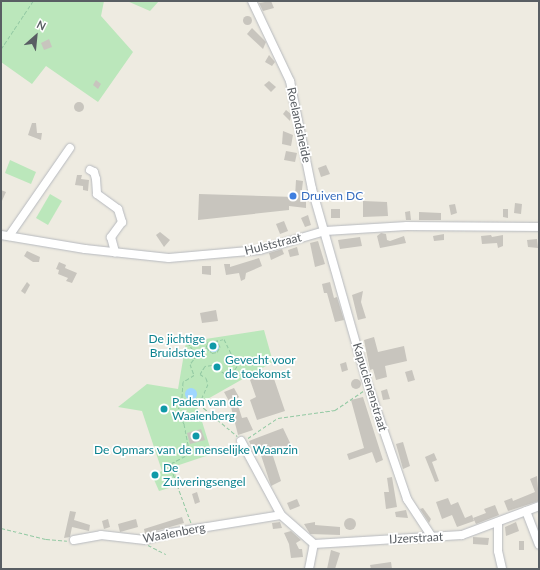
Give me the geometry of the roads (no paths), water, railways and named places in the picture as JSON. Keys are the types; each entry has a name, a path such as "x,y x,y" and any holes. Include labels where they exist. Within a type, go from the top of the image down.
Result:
{"street":[{"name":"Roelandsheide","path":"252,1 290,81 312,189 325,230"},
{"name":"Hulststraat","path":"70,148 5,236 115,252 169,258 232,254 260,250 325,230 407,226 539,227"},
{"path":"90,170 94,172 96,179 96,194 118,209 122,222 111,237 115,252"},
{"name":"Kapucienenstraat","path":"325,230 369,389 407,499 432,537"},
{"path":"241,440 282,515 314,544 309,569"},
{"name":"IJzerstraat","path":"314,544 462,535 539,506"},
{"path":"526,511 539,545"},
{"name":"Waaienberg","path":"74,540 101,535 145,540 193,529 282,515"},
{"path":"498,522 498,551 502,569"}],"water":[{"path":"213,340 217,342 219,346 217,350 213,352 209,350 207,346 209,342"},
{"path":"193,388 196,389 196,399 189,400 186,399 185,392 186,389"}],"place":[{"name":"Druiven DC","path":"293,196"},
{"name":"De jichtige Bruidstoet","path":"213,346"},
{"name":"Gevecht voor de toekomst","path":"217,367"},
{"name":"Paden van de Waaienberg","path":"164,409"},
{"name":"De Opmars van de menselijke Waanzin","path":"196,436"},
{"name":"De Zuiveringsengel","path":"155,475"}]}
